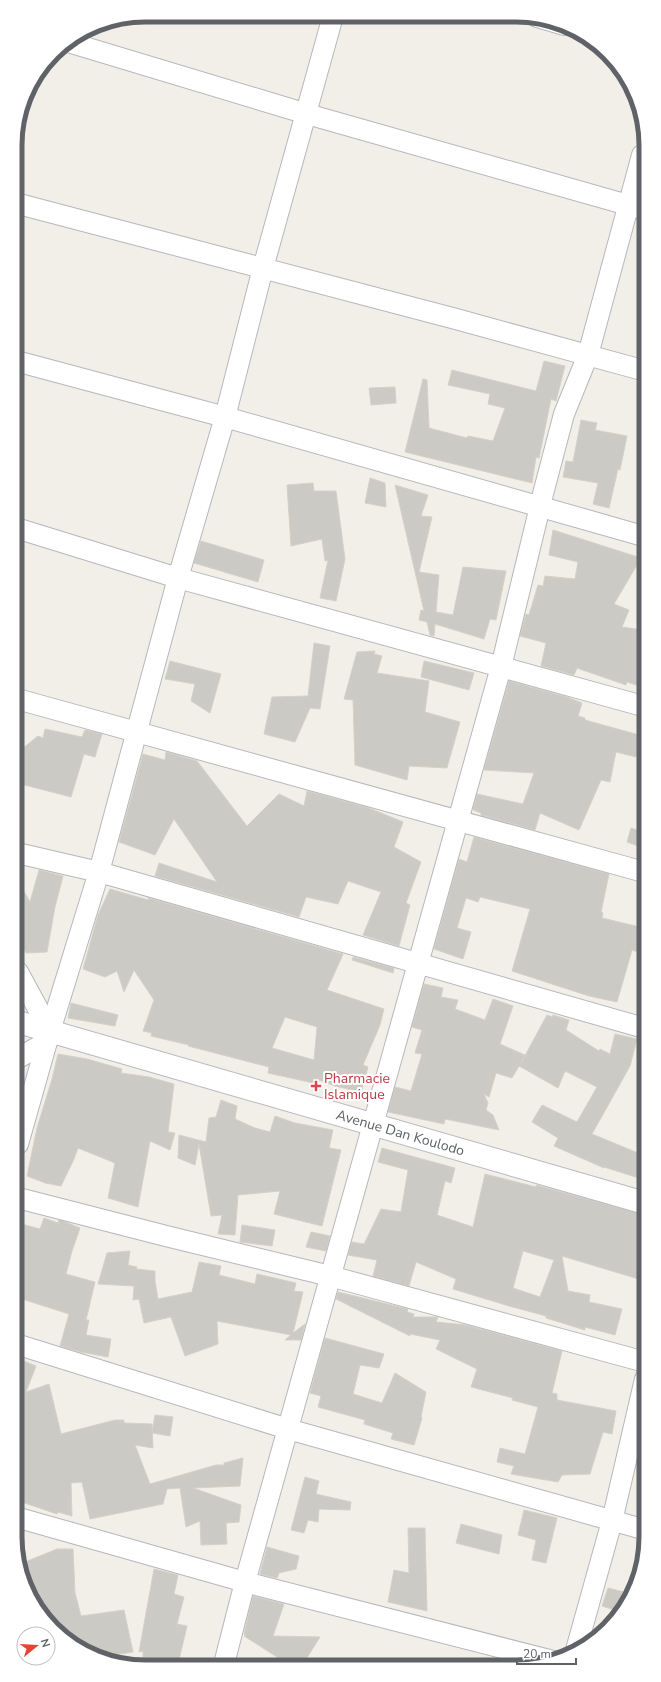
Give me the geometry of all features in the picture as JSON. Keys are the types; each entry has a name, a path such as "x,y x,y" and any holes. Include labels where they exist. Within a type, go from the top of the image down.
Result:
{"street":[{"path":"22,1130 99,872 178,578 225,417 263,268 331,22"},
{"path":"75,44 306,114 635,207"},
{"path":"225,1660 245,1582 330,1276 501,667 564,414 588,355 635,207 639,177"},
{"path":"22,204 639,369"},
{"path":"22,363 225,417 639,535"},
{"path":"22,530 178,578 639,705"},
{"path":"22,700 639,871"},
{"path":"22,854 99,872 418,962 639,1027"},
{"path":"22,980 49,1037"},
{"name":"Avenue Dan Koulodo","path":"22,1024 49,1037 373,1125 639,1201"},
{"path":"22,1055 49,1037"},
{"path":"22,1199 330,1276 639,1360"},
{"path":"22,1346 288,1429 639,1528"},
{"path":"578,1642 612,1521 639,1405"},
{"path":"22,1519 245,1582 540,1658"}],"building":[{"path":"544,361 565,366 556,401 551,399 539,458 536,457 532,483 405,452 423,379 427,380 429,428 467,438 468,436 493,441 505,408 488,404 490,394 448,385 452,370 536,391"},
{"path":"395,387 396,403 371,405 369,388"},
{"path":"581,420 597,423 595,430 627,436 620,470 618,469 609,508 593,504 598,483 563,477 566,461 573,462"},
{"path":"370,478 385,483 386,507 365,503"},
{"path":"313,483 314,491 336,491 345,559 336,601 320,598 328,560 325,561 322,539 291,546 287,485"},
{"path":"395,485 428,495 421,516 432,517 419,572 439,575 436,612 453,615 463,567 506,571 496,620 490,619 484,639 435,624 434,636 430,635 427,622 419,620 421,610 424,611"},
{"path":"553,530 639,557 639,561 614,604 629,610 622,627 639,629 639,686 627,682 626,685 577,668 574,675 541,666 546,643 520,636 526,614 529,615 538,585 543,586 545,576 575,579 578,562 549,555"},
{"path":"201,541 264,560 258,582 194,563"},
{"path":"314,643 330,646 320,709 310,708 295,742 264,734 272,697 308,696"},
{"path":"375,651 374,654 382,656 377,673 429,681 425,712 460,722 447,768 409,766 407,780 355,765 353,700 344,699 357,652"},
{"path":"170,661 221,674 210,713 191,701 195,684 165,679"},
{"path":"424,661 474,673 469,690 421,677"},
{"path":"509,681 567,697 582,703 578,716 585,718 585,720 639,735 639,751 636,757 616,752 610,782 601,780 579,830 540,813 535,830 481,815 481,813 473,810 477,794 523,804 534,773 484,770"},
{"path":"45,729 82,737 85,730 102,734 95,757 84,754 71,797 22,784 22,749 38,736 43,738"},
{"path":"166,752 197,761 247,826 279,794 304,806 307,791 369,808 403,822 394,847 421,862 406,903 410,905 399,946 363,935 381,892 348,881 338,904 306,897 299,917 155,876 159,863 217,882 174,819 155,855 119,842 143,754 165,760"},
{"path":"631,828 639,830 639,846 627,842"},
{"path":"474,837 609,874 601,912 603,913 602,918 639,927 639,952 632,950 617,1002 589,996 512,971 530,909 480,897 478,902 466,898 457,928 471,932 463,959 434,949 459,859 467,862"},
{"path":"39,870 63,876 55,907 47,952 26,953 22,946 22,888 30,902"},
{"path":"110,889 148,900 148,898 343,954 327,990 384,1009 380,1025 363,1065 368,1067 361,1092 335,1086 319,1080 318,1084 268,1073 269,1067 151,1036 152,1033 143,1031 154,1000 134,970 124,992 117,971 105,977 83,969 98,915","holes":["285,1017 317,1027 314,1060 272,1048"]},
{"path":"353,957 394,968 393,973 352,960"},
{"path":"424,984 443,988 441,997 458,1000 455,1009 485,1020 493,999 513,1006 500,1044 525,1055 521,1063 547,1015 552,1017 553,1015 569,1020 566,1030 599,1051 600,1049 610,1054 615,1034 637,1039 630,1066 592,1134 638,1153 639,1178 604,1168 554,1146 558,1138 532,1122 542,1105 577,1122 597,1087 565,1071 558,1088 519,1066 512,1078 496,1073 489,1097 484,1094 488,1103 486,1110 493,1115 499,1130 445,1119 444,1124 388,1112 395,1087 411,1091 422,1054 415,1053 422,1030 412,1027"},
{"path":"71,1003 118,1015 115,1026 68,1018"},
{"path":"58,1054 87,1059 122,1069 121,1073 149,1077 174,1084 168,1132 175,1133 170,1150 150,1141 138,1207 108,1198 115,1163 78,1148 61,1186 45,1183 27,1176 37,1128"},
{"path":"221,1100 237,1106 235,1119 255,1128 270,1132 275,1116 295,1123 333,1130 329,1148 341,1150 322,1226 274,1214 280,1191 238,1195 235,1235 218,1234 222,1215 211,1216 199,1144 195,1165 178,1158 179,1135 206,1142 209,1118 216,1117"},
{"path":"382,1148 455,1168 451,1183 445,1181 437,1215 473,1227 485,1174 536,1187 536,1185 639,1213 639,1279 562,1256 568,1291 590,1295 589,1302 622,1309 615,1335 585,1327 585,1330 546,1318 546,1316 453,1289 456,1279 416,1262 409,1286 373,1276 377,1260 348,1255 352,1242 364,1244 381,1209 401,1212 408,1170 378,1162","holes":["523,1251 554,1260 540,1297 513,1288"]},
{"path":"44,1218 58,1223 59,1220 63,1221 80,1228 66,1274 95,1282 86,1320 89,1320 86,1335 111,1339 108,1357 60,1346 69,1314 22,1299 22,1224 40,1229"},
{"path":"242,1225 275,1230 272,1246 240,1242"},
{"path":"311,1232 330,1236 326,1251 306,1247"},
{"path":"130,1251 128,1265 137,1267 136,1269 155,1271 158,1299 192,1292 199,1262 221,1266 219,1275 255,1284 257,1274 296,1283 294,1291 303,1292 293,1333 305,1324 301,1340 285,1340 291,1335 217,1321 218,1344 185,1356 171,1317 144,1323 139,1299 133,1300 134,1286 98,1284 107,1253"},
{"path":"338,1292 408,1309 407,1312 414,1314 413,1317 438,1317 436,1322 466,1325 562,1351 552,1393 557,1394 557,1400 616,1411 612,1434 603,1432 590,1474 562,1475 558,1482 511,1474 514,1466 497,1462 500,1448 525,1454 538,1407 512,1400 513,1398 471,1387 477,1369 436,1349 440,1340 410,1334 410,1336 336,1299"},
{"path":"325,1338 384,1354 379,1368 360,1365 353,1394 382,1403 395,1373 426,1392 422,1418 414,1445 391,1439 393,1433 364,1424 365,1420 318,1407 321,1396 310,1393"},
{"path":"22,1360 36,1366 26,1392 49,1384 61,1434 115,1420 124,1420 124,1423 152,1424 153,1448 135,1445 150,1484 216,1465 224,1465 224,1463 243,1458 240,1486 193,1488 241,1505 239,1522 226,1523 227,1544 201,1545 200,1521 186,1527 180,1488 167,1489 163,1504 90,1519 82,1482 71,1483 72,1516 58,1512 57,1514 22,1502"},
{"path":"155,1415 173,1417 170,1436 152,1433"},
{"path":"305,1477 319,1481 316,1494 351,1502 350,1510 319,1509 318,1522 308,1520 304,1533 291,1530"},
{"path":"524,1510 557,1518 546,1563 532,1560 536,1540 518,1535"},
{"path":"461,1524 502,1535 499,1554 456,1543"},
{"path":"408,1528 425,1528 427,1611 388,1602 394,1570 409,1573"},
{"path":"267,1547 299,1556 296,1569 279,1573 277,1578 260,1574"},
{"path":"57,1549 73,1549 75,1593 81,1616 124,1610 133,1652 112,1655 91,1647 77,1639 58,1624 48,1612 31,1584 29,1578 31,1577 25,1562"},
{"path":"154,1569 178,1575 174,1594 184,1597 177,1624 187,1626 179,1660 143,1660 143,1651 139,1652"},
{"path":"608,1588 624,1592 614,1610 602,1606"},
{"path":"253,1596 284,1604 273,1636 320,1637 306,1660 282,1660 244,1636 246,1636 244,1634"}],"place":[{"name":"Pharmacie Islamique","path":"316,1086"}]}
